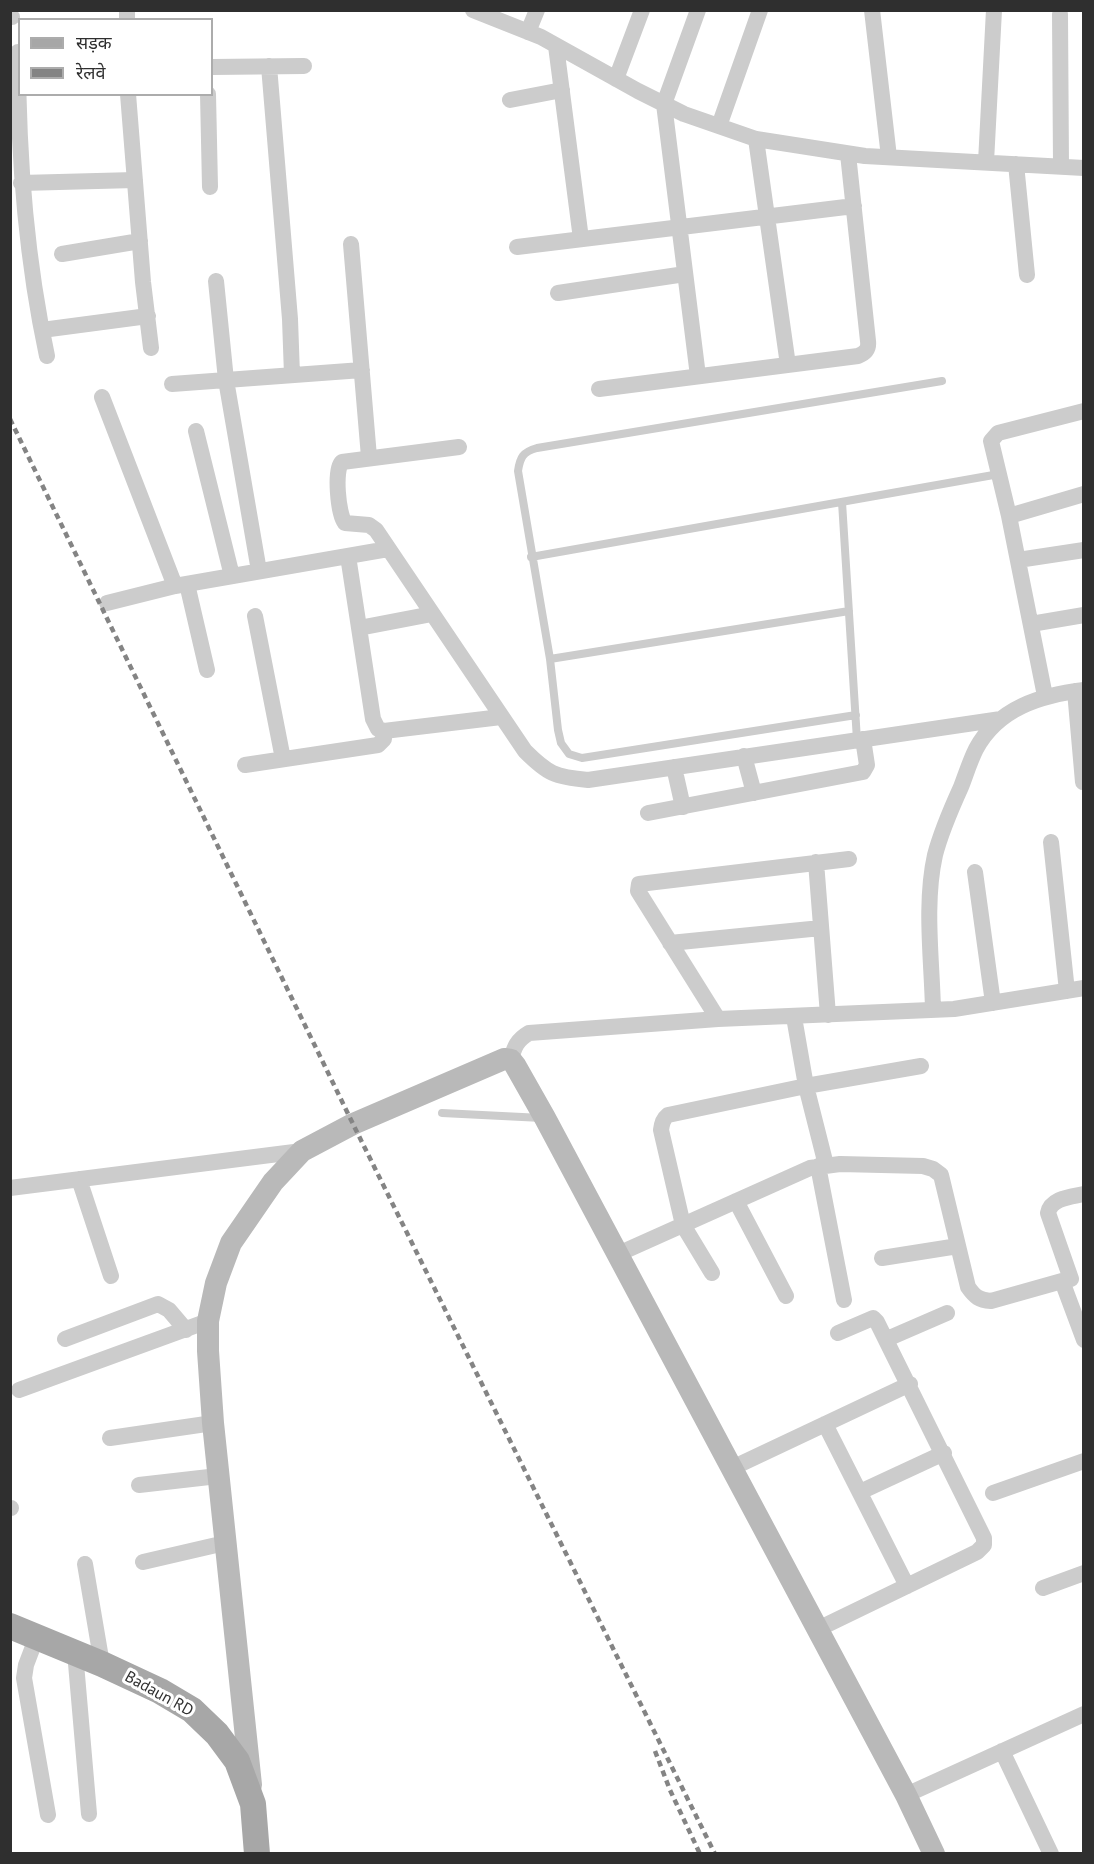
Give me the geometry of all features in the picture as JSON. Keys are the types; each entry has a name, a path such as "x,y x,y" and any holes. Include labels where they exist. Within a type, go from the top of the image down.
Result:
{"main road":[{"path":"253,1804 207,1351 208,1321 216,1283 231,1243 273,1182 302,1151 353,1124 504,1059 511,1060 545,1118 818,1629 934,1854"},
{"name":"Badaun RD","path":"10,1626 102,1664 160,1691 192,1710 217,1734 237,1761 253,1804 257,1854"}],"street":[{"path":"473,10 528,32 684,114 756,139 848,154 890,158 1083,168"},
{"path":"528,32 537,10"},
{"path":"616,79 642,10"},
{"path":"698,10 664,104 698,376"},
{"path":"719,126 760,10"},
{"path":"872,10 890,158"},
{"path":"986,162 994,10"},
{"path":"1060,14 1061,166"},
{"path":"556,46 581,239"},
{"path":"18,52 14,83 21,183 29,257 47,356"},
{"path":"269,66 290,319 292,375"},
{"path":"213,67 304,66"},
{"path":"510,100 562,90"},
{"path":"128,96 151,348"},
{"path":"208,96 210,187"},
{"path":"756,139 788,365"},
{"path":"599,389 858,356 864,353 868,348 848,154"},
{"path":"1016,164 1027,275"},
{"path":"21,183 135,180"},
{"path":"517,247 854,207"},
{"path":"62,254 140,241"},
{"path":"351,244 369,457"},
{"path":"558,293 685,274"},
{"path":"216,281 226,380 259,571"},
{"path":"42,330 148,316"},
{"path":"172,384 362,370"},
{"path":"102,397 181,585 207,670"},
{"path":"1046,696 991,441 998,433 1083,411"},
{"path":"196,431 232,576"},
{"path":"459,447 346,460 338,465 340,515 345,523 369,525 376,530 501,717 525,751 543,769 562,778 588,780 1001,719"},
{"path":"1009,516 1083,494"},
{"path":"107,603 181,585 388,549"},
{"path":"1018,560 1083,550"},
{"path":"348,556 374,719 378,729 384,731 501,717"},
{"path":"359,628 432,614"},
{"path":"1031,624 1083,615"},
{"path":"255,616 283,759"},
{"path":"933,1010 930,899 935,856 941,835 976,748 1001,719 1014,710 1046,696 1079,690 1083,782"},
{"path":"245,765 378,744 384,739 384,731"},
{"path":"648,813 863,772 867,765 860,739"},
{"path":"744,756 754,793"},
{"path":"674,767 683,807"},
{"path":"511,1060 515,1045 520,1038 529,1033 718,1019 933,1010 993,1003 1075,989 1051,842"},
{"path":"718,1019 638,891 639,884 849,859"},
{"path":"816,862 828,1016"},
{"path":"975,872 993,1003"},
{"path":"670,943 821,928"},
{"path":"794,1017 822,1165 844,1300"},
{"path":"712,1273 683,1225 661,1130 665,1117 705,1106 921,1066"},
{"path":"10,1188 302,1151"},
{"path":"618,1254 810,1168 822,1165 923,1166 941,1175 968,1287 974,1296 981,1300 992,1301 1072,1278"},
{"path":"79,1179 111,1276"},
{"path":"1083,1194 1054,1202 1049,1206 1048,1213 1072,1278 1083,1340"},
{"path":"736,1201 786,1296"},
{"path":"882,1258 958,1246"},
{"path":"65,1339 158,1304 169,1310 186,1330"},
{"path":"887,1339 947,1313"},
{"path":"818,1629 977,1552 984,1545 982,1530 877,1322 873,1318 838,1333"},
{"path":"19,1390 208,1321"},
{"path":"732,1468 910,1384"},
{"path":"110,1438 213,1423"},
{"path":"825,1424 907,1586"},
{"path":"860,1492 944,1453"},
{"path":"993,1493 1083,1461"},
{"path":"139,1485 218,1476"},
{"path":"143,1562 225,1543"},
{"path":"85,1564 102,1664"},
{"path":"1043,1588 1083,1573"},
{"path":"37,1636 26,1665 24,1678 48,1815"},
{"path":"75,1652 89,1814"},
{"path":"906,1796 1083,1714"},
{"path":"1002,1751 1051,1854"}],"lane":[{"path":"856,715 582,758 568,754 561,743 550,659 518,471 519,459 527,451 537,448 942,381"},
{"path":"531,557 999,474"},
{"path":"842,502 856,715 860,739"},
{"path":"550,659 849,611"},
{"path":"442,1113 545,1118"}],"railway":[{"path":"10,419 353,1124 715,1854"},
{"path":"655,1751 670,1790 700,1854"}]}
